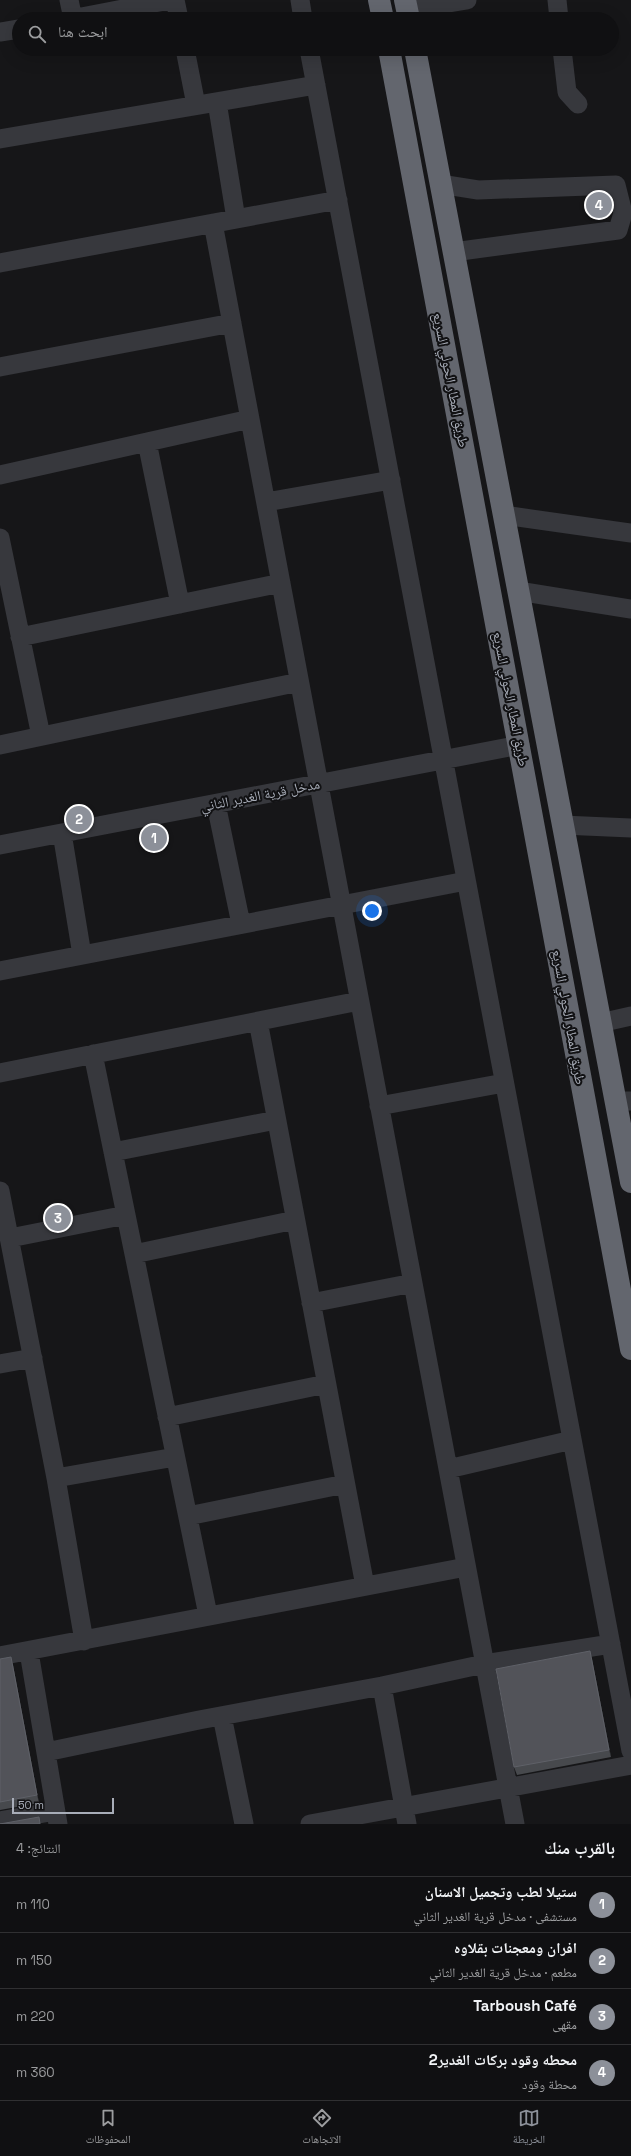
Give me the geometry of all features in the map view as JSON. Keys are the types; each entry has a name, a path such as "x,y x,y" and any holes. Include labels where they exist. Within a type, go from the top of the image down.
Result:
{"highway":[{"path":"380,0 382,12"},
{"name":"طريق المطار الحولي السريع","path":"390,56 520,746 582,1091 631,1349"},
{"name":"طريق المطار الحولي السريع","path":"416,56 600,1023 620,1096 631,1182"},
{"path":"402,118 418,120 427,115"},
{"path":"414,182 428,174 440,179"},
{"path":"582,1091 620,1096"},
{"path":"595,1156 610,1148 626,1151"}],"street":[{"path":"69,0 71,12"},
{"path":"108,12 170,0"},
{"path":"175,0 178,12"},
{"path":"300,0 303,12"},
{"path":"407,10 467,0"},
{"path":"557,0 558,12"},
{"path":"0,32 12,29"},
{"path":"186,56 196,105"},
{"path":"310,56 631,1751"},
{"path":"563,56 566,92 578,104"},
{"path":"0,139 316,85"},
{"path":"217,102 236,219"},
{"path":"440,179 478,190 616,185 623,214 618,230 453,252"},
{"path":"0,263 338,200"},
{"path":"213,223 515,1824"},
{"path":"0,367 232,323"},
{"path":"0,474 250,419"},
{"path":"147,442 180,604"},
{"path":"266,502 391,480"},
{"path":"503,515 631,532"},
{"path":"0,538 41,736"},
{"path":"20,637 281,583"},
{"path":"518,591 631,608"},
{"path":"0,745 299,682"},
{"name":"مدخل قرية الغدير الثاني","path":"0,845 520,746"},
{"path":"216,804 241,924"},
{"path":"562,825 631,828"},
{"path":"62,833 82,955"},
{"path":"0,971 466,881"},
{"path":"0,1073 359,1001"},
{"path":"600,1023 631,1016"},
{"path":"258,1021 365,1586"},
{"path":"93,1054 208,1615"},
{"path":"379,1106 504,1083"},
{"path":"113,1152 276,1120"},
{"path":"0,1191 56,1478 84,1641"},
{"path":"10,1238 126,1215"},
{"path":"134,1254 295,1220"},
{"path":"311,1303 413,1283"},
{"path":"0,1364 33,1358"},
{"path":"167,1417 326,1384"},
{"path":"448,1469 572,1440"},
{"path":"56,1478 176,1457"},
{"path":"188,1516 345,1484"},
{"path":"0,1656 29,1652 208,1615 466,1567"},
{"path":"46,1752 222,1716 382,1686 484,1664 611,1644"},
{"path":"0,1822 57,1818 29,1652"},
{"path":"382,1686 405,1815"},
{"path":"222,1716 244,1824"},
{"path":"310,1824 405,1815 508,1787 631,1765"}],"building":[{"path":"590,1651 609,1750 514,1767 496,1669"},
{"path":"11,1657 37,1795 0,1802 0,1659"},
{"path":"39,1817 40,1824 0,1824"}],"place":[{"name":"محطه وقود بركات الغدير2","path":"599,205"},
{"name":"افران ومعجنات بقلاوه","path":"79,819"},
{"name":"ستيلا لطب وتجميل الاسنان","path":"154,838"},
{"name":"Tarboush Café","path":"58,1218"}]}
